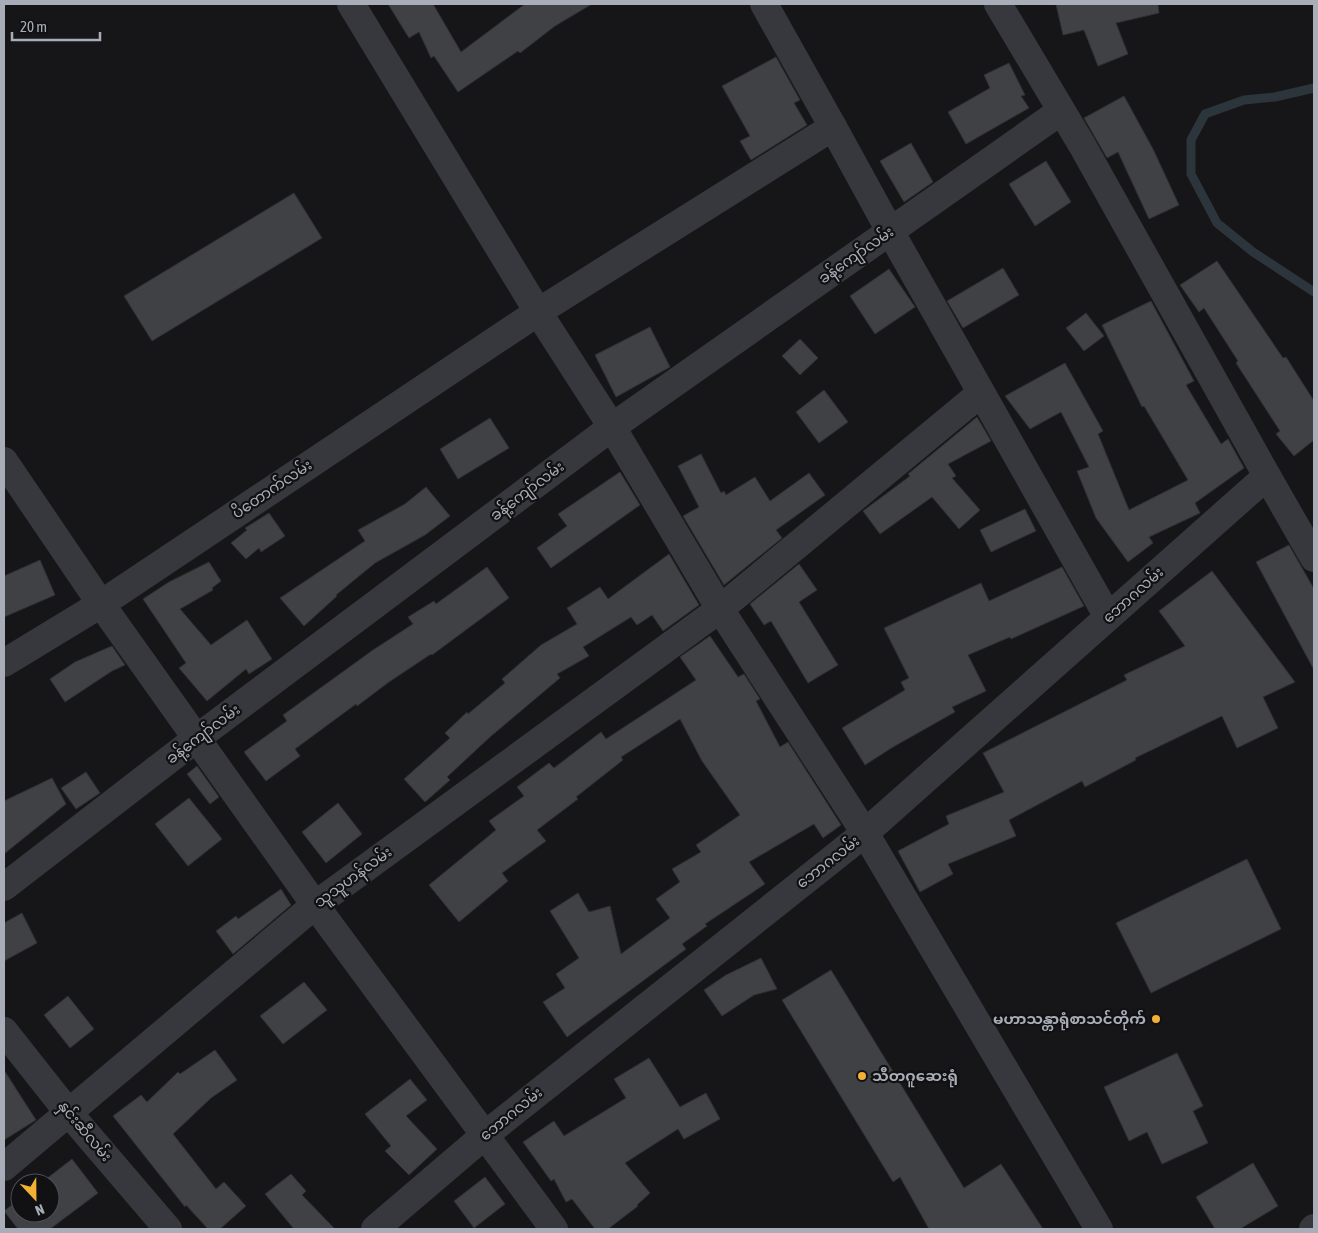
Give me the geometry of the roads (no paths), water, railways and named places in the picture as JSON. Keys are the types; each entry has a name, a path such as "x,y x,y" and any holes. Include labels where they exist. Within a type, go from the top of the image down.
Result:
{"street":[{"path":"351,4 538,312 612,426 720,609 865,833 1099,1229"},
{"path":"764,4 1108,617"},
{"path":"998,4 1061,110 1314,558"},
{"name":"ခန့်ကျော်လမ်း","path":"4,887 197,738 612,426 1061,110"},
{"name":"ပိတောက်လမ်း","path":"4,663 101,604 538,312 833,127"},
{"name":"သူသူဟန်လမ်း","path":"4,1167 315,905 720,609 981,393"},
{"path":"4,461 101,604 315,905 554,1229"},
{"name":"ဘောဂလမ်း","path":"375,1229 485,1135 865,833 1266,476"},
{"name":"နှင်းဆီလမ်း","path":"4,1032 68,1112 168,1229"}],"waterway":[{"path":"1314,88 1275,97 1244,100 1205,114 1191,140 1191,174 1217,223 1253,252 1314,292"}],"place":[{"name":"မဟာသန္တာရုံစာသင်တိုက်","path":"1156,1019"},
{"name":"သီတဂူဆေးရုံ","path":"862,1076"}]}
